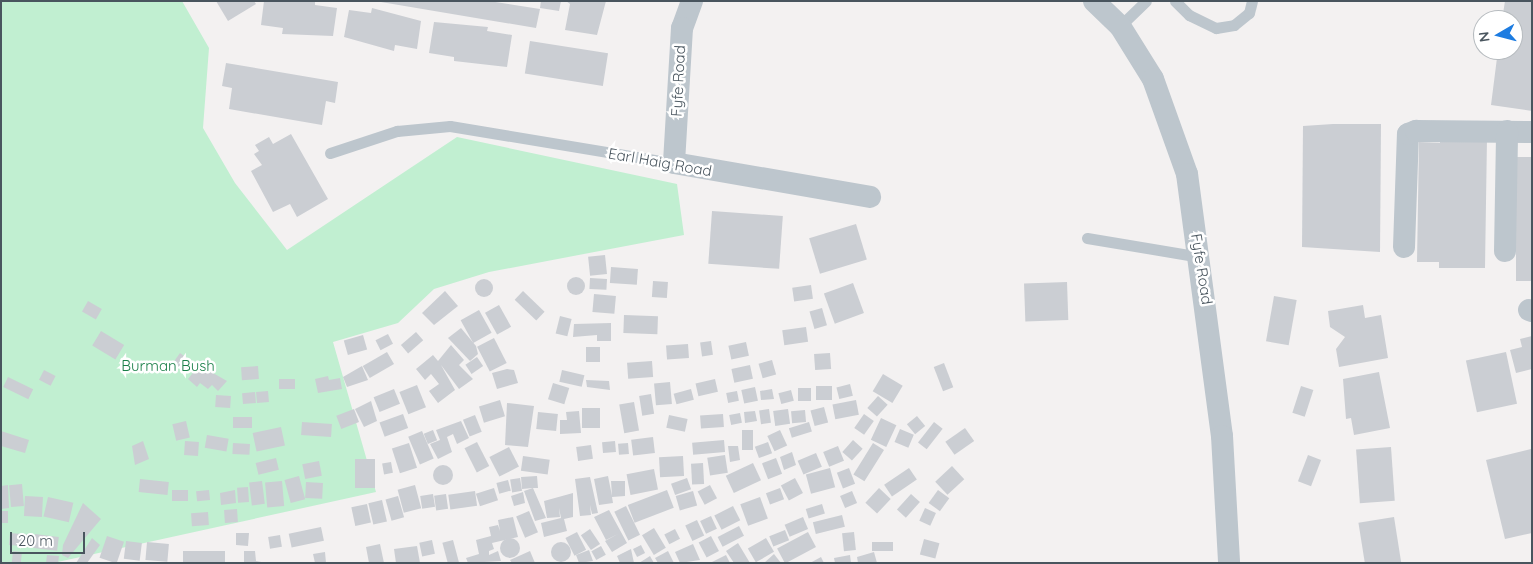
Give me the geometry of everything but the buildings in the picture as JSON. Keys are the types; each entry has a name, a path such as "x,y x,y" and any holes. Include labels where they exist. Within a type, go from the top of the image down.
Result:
{"street":[{"name":"Fyfe Road","path":"674,163 682,28 692,1"},
{"name":"Fyfe Road","path":"1094,1 1120,26 1153,79 1178,137 1200,257 1222,436 1229,563"},
{"path":"1505,251 1507,131"},
{"path":"1404,247 1408,134 1532,132"},
{"name":"Earl Haig Road","path":"674,163 870,198"}],"lane":[{"path":"1120,26 1146,1"},
{"path":"1175,1 1189,15 1216,28 1234,25 1249,13 1252,1"},
{"name":"Earl Haig Road","path":"330,153 397,131 450,126 674,163"},
{"path":"1087,238 1200,257"}],"green space":[{"name":"Burman Bush","path":"1,1 182,1 209,48 203,128 235,183 287,250 457,137 677,184 684,235 489,272 434,289 398,323 333,342 376,492 53,563 1,563"}]}
